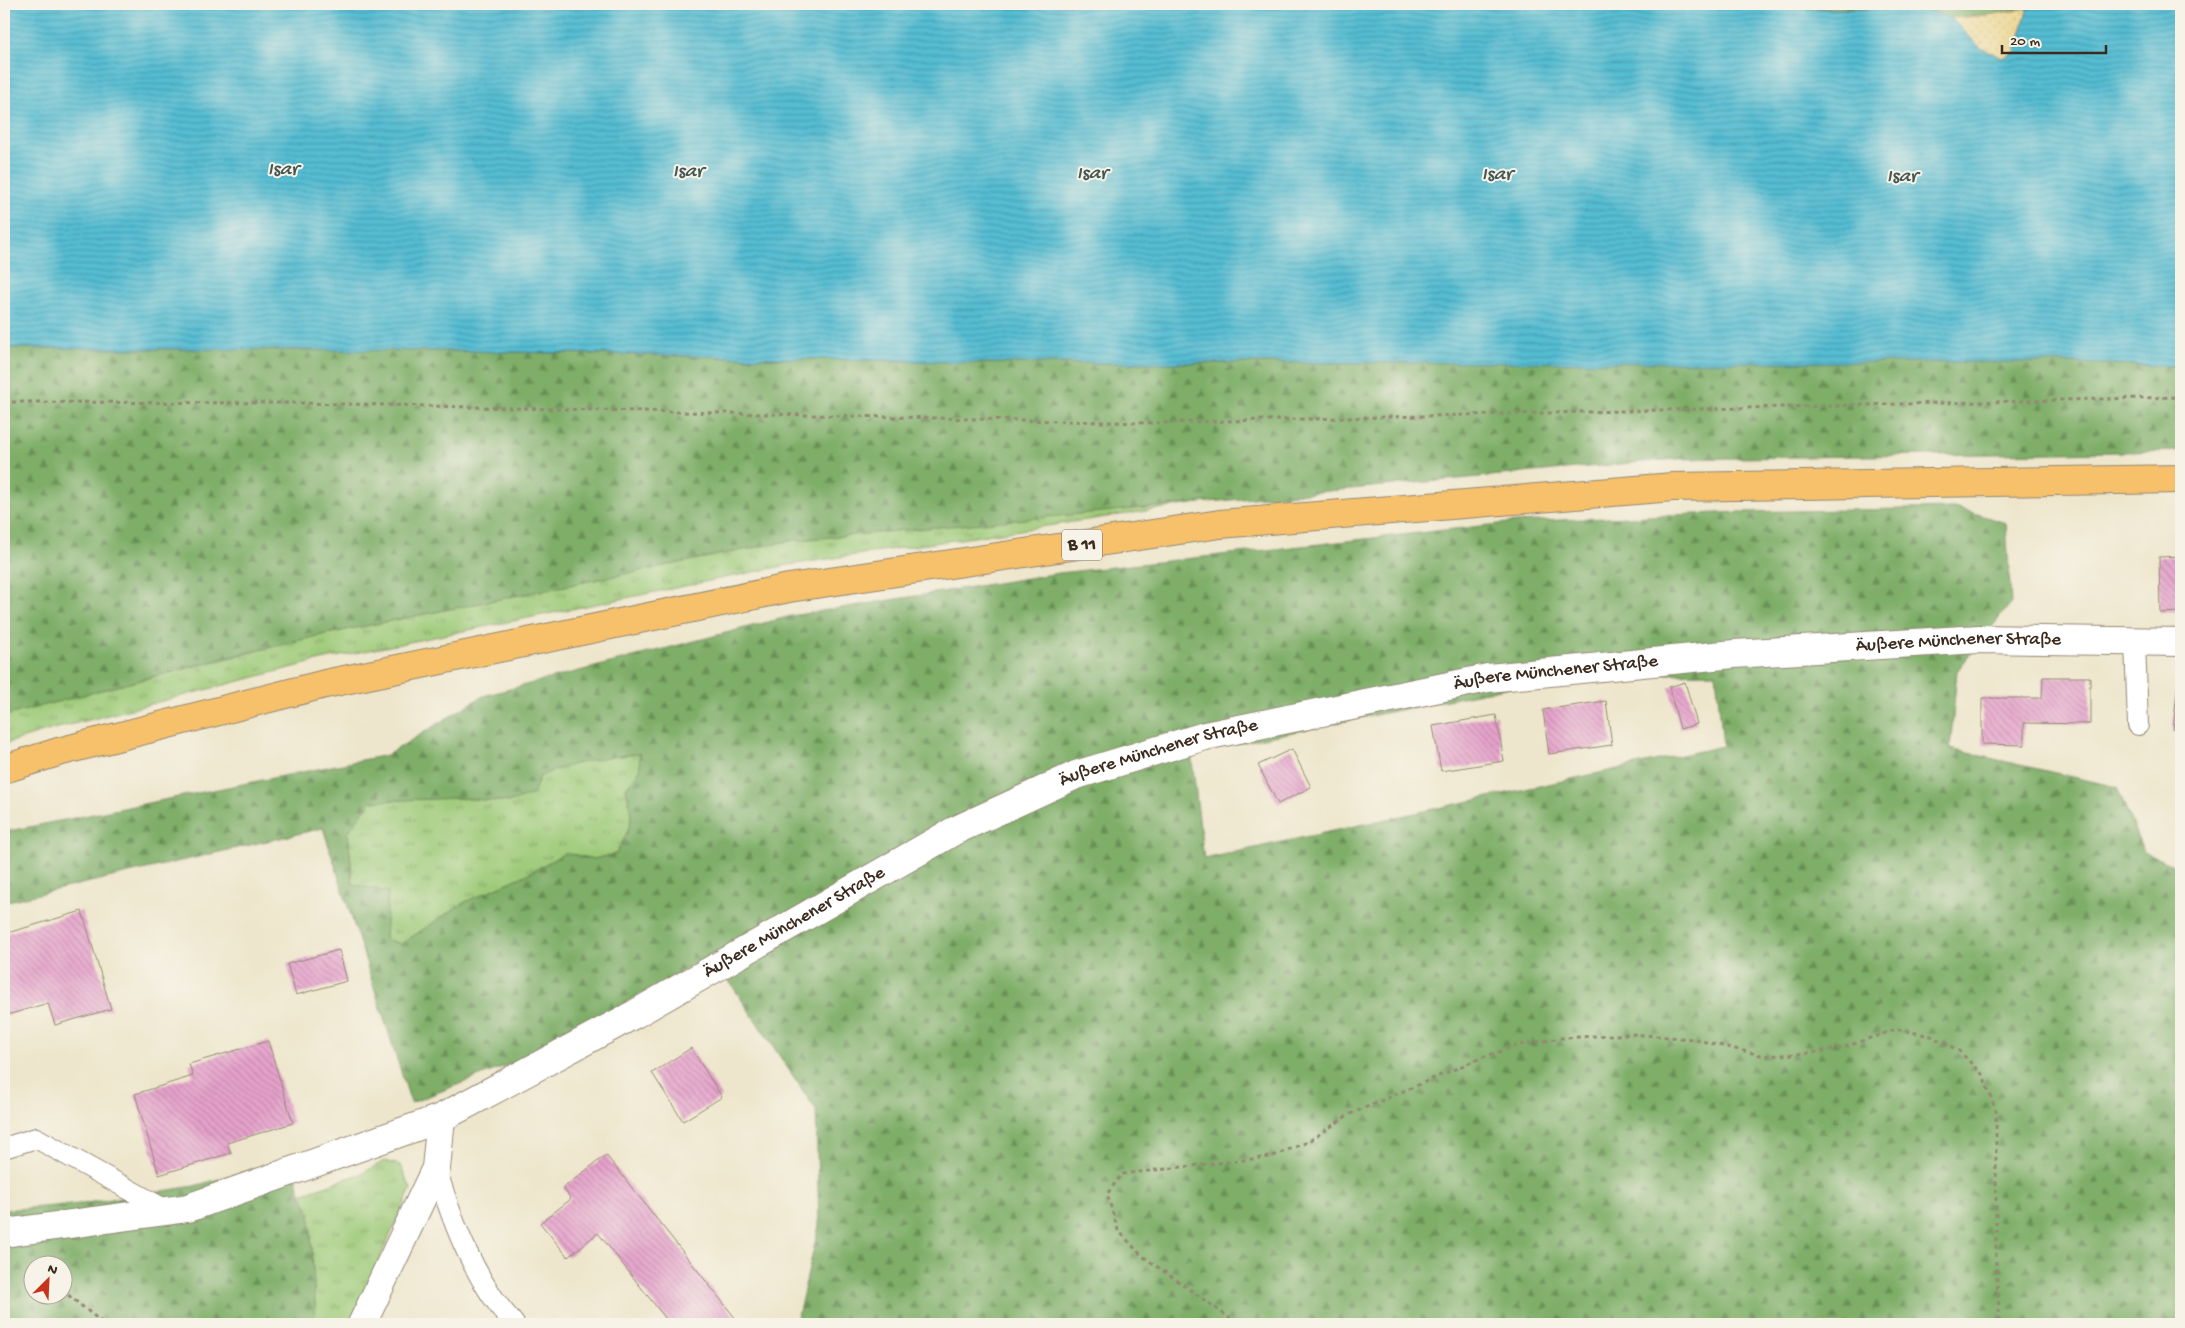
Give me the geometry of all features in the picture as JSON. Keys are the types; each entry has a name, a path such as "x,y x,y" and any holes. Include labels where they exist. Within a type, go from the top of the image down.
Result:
{"main road":[{"name":"B 11","path":"4,769 58,752 325,684 789,588 1220,524 1672,487 2181,479"}],"street":[{"name":"Äußere Münchener Straße","path":"4,1233 188,1208 441,1118 635,1014 954,831 1076,776 1205,736 1488,678 1734,654 1979,639 2181,642"},
{"path":"362,1324 436,1168 441,1118"}],"lane":[{"path":"2135,642 2138,725"},
{"path":"4,1148 36,1138 166,1210"},
{"path":"436,1168 453,1223 488,1290 514,1324"}],"path":[{"path":"4,402 302,403 1147,423 2181,397"},
{"path":"1238,1324 1141,1255 1118,1230 1107,1194 1122,1174 1270,1157 1308,1142 1348,1116 1483,1057 1519,1044 1562,1038 1631,1034 1693,1039 1765,1056 1811,1053 1842,1048 1896,1029 1931,1036 1959,1051 1983,1075 1996,1111 1996,1267 2000,1324"},
{"path":"72,1298 104,1324"}],"green space":[{"path":"598,4 2036,4 2017,11 1996,15 1953,18 1930,11 1550,5"},
{"path":"4,348 471,351 994,363 2037,362 2181,366 2181,451 1674,459 788,541 321,635 196,665 4,716"},
{"path":"1219,500 788,565 321,660 50,730 4,744 4,716 45,704 321,635 788,541"},
{"path":"1957,508 2006,523 2011,603 1957,671 1950,749 2117,787 2143,851 2181,869 2181,1324 796,1324 819,1226 816,1110 727,978 698,963 521,1060 411,1103 323,828 4,902 4,832 387,755 483,696 791,616 1059,573 1517,522 1740,512","holes":["1716,673 1723,746 1204,859 1191,753 1505,688 1604,675","639,754 640,770 626,788 631,816 629,828 616,854 594,859 565,853 526,875 465,902 401,944 385,939 388,892 353,884 348,832 371,801 459,798 511,802 533,794 540,776 552,771 589,761"]},
{"path":"640,754 640,770 626,788 631,816 629,828 616,854 594,859 565,853 526,875 465,902 401,944 385,940 353,885 348,832 371,801 459,798 511,802 533,782 552,770 576,762"},
{"path":"291,1159 301,1194 310,1214 316,1324 4,1324 4,1210 80,1204 194,1186"},
{"path":"384,1161 400,1165 411,1189 350,1324 316,1324 310,1215 301,1194 363,1173"}],"sand":[{"path":"2028,8 2015,52 2002,58 1981,48 1951,18 1989,15"}],"water":[{"name":"Isar","path":"4,4 1550,5 1930,11 1951,18 1981,48 2002,58 2015,52 2028,8 2036,4 2176,4 2181,8 2181,366 2037,362 994,363 471,351 4,348"}],"building":[{"path":"2181,556 2181,612 2160,613 2159,557"},
{"path":"2043,677 2090,677 2090,724 2024,723 2024,745 1982,744 1982,698 2042,698"},
{"path":"2178,680 2181,681 2181,731 2173,730"},
{"path":"1685,682 1697,724 1680,729 1669,687"},
{"path":"1606,701 1612,745 1549,754 1543,710"},
{"path":"1496,715 1504,761 1441,771 1433,726"},
{"path":"1292,749 1311,787 1278,804 1258,765"},
{"path":"82,911 111,1009 55,1025 48,1003 4,1016 4,934"},
{"path":"339,950 347,981 296,995 287,964"},
{"path":"268,1041 293,1123 227,1143 231,1153 159,1175 135,1094 193,1076 189,1064"},
{"path":"691,1048 722,1097 683,1121 652,1073"},
{"path":"606,1155 740,1324 670,1324 598,1233 568,1257 540,1223 571,1199 563,1188"}]}
